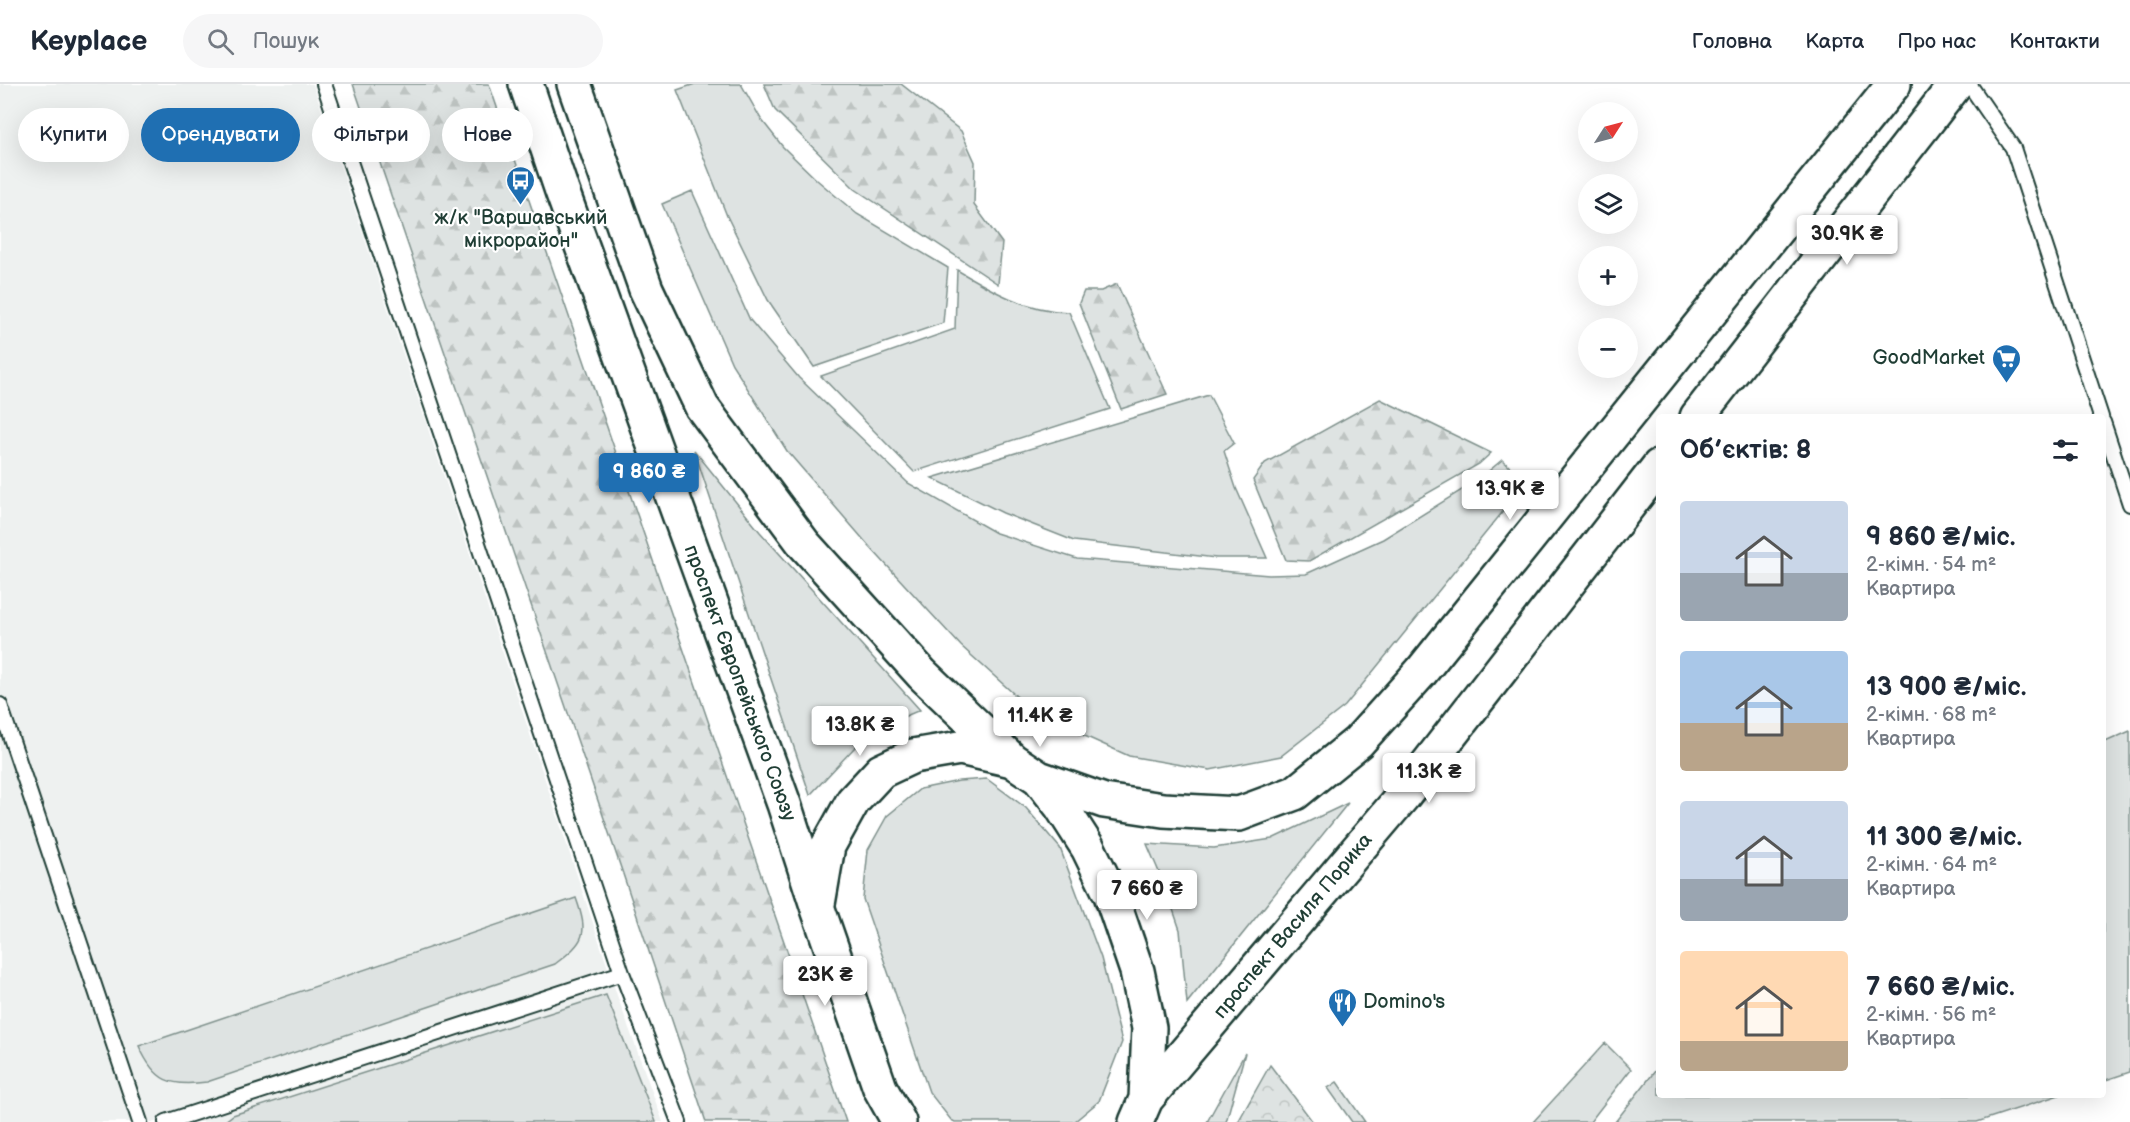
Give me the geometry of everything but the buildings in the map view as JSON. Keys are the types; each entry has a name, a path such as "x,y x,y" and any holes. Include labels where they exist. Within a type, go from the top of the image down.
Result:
{"main road":[{"name":"проспект Європейського Союзу","path":"526,84 562,190 784,804 880,1088"},
{"path":"574,84 646,289 702,407 804,544 922,674 1026,769 1061,806 1089,848 1111,895 1137,971 1149,1028 1140,1116"},
{"path":"818,909 828,846 853,801 882,771 913,756 960,748 1026,769 1104,801 1163,810 1239,814 1295,793 1358,742 1421,672 1894,84"},
{"path":"1699,414 1956,84"},
{"name":"проспект Василя Порика","path":"1140,1116 1396,804 1656,470"},
{"path":"880,1088 892,1122"},
{"path":"880,1088 899,1122"}],"lane":[{"path":"324,84 622,973 679,1122"},
{"path":"1969,84 2013,148 2100,414"},
{"path":"2106,431 2130,504"},
{"path":"0,705 140,1122"},
{"path":"166,1122 622,973"}],"shaded area":[{"path":"0,84 313,84 321,108 312,108 312,162 339,162 618,998 663,1122 0,1122"}],"green space":[{"path":"353,84 489,84 497,108 442,108 442,162 516,162 846,1122 706,1122 380,162 430,162 430,108 361,108"},
{"path":"695,84 741,84 761,119 783,147 817,180 857,214 948,268 943,323 814,367 768,300 727,216 677,90"},
{"path":"764,84 901,84 961,131 975,162 974,205 1002,243 998,284 855,189 775,110"},
{"path":"692,191 750,320 799,378 908,483 996,533 1077,559 1269,575 1306,574 1383,539 1478,480 1502,460 1527,482 1345,706 1281,756 1210,770 1129,756 1036,714 961,646 869,546 787,451 732,364 662,204"},
{"path":"957,270 1024,304 1069,312 1110,409 914,472 821,376 955,329"},
{"path":"1117,284 1167,394 1121,409 1079,303 1084,291 1101,291"},
{"path":"1209,395 1234,443 1224,451 1236,488 1267,558 1216,558 1074,541 1003,513 932,478"},
{"path":"1380,399 1491,453 1479,464 1309,561 1286,560 1253,480 1265,463"},
{"path":"694,450 760,532 920,710 887,724 855,747 810,795"},
{"path":"2130,731 2130,1072 2106,1080 2106,742"},
{"path":"987,779 1026,808 1060,848 1101,958 1122,1042 1099,1101 1074,1122 955,1122 951,1120 929,1092 863,899 868,850 887,816 920,789 959,781"},
{"path":"1348,803 1187,1003 1180,930 1147,844 1214,848 1272,839"},
{"path":"576,898 582,921 582,936 573,949 555,964 207,1082 183,1084 165,1079 151,1068 139,1046"},
{"path":"606,995 656,1122 224,1122 233,1115"},
{"path":"1605,1043 1631,1069 1590,1122 1533,1122"},
{"path":"1245,1053 1226,1122 1207,1122"},
{"path":"1270,1065 1313,1122 1238,1122"},
{"path":"1656,1070 1656,1098 2050,1098 1977,1122 1615,1122"},
{"path":"1337,1082 1365,1122 1352,1122 1328,1088"}],"place":[{"name":"ж/к \"Варшавський мікрорайон\"","path":"521,206"},
{"name":"GoodMarket","path":"2006,384"},
{"name":"Domino's","path":"1342,1028"}]}
